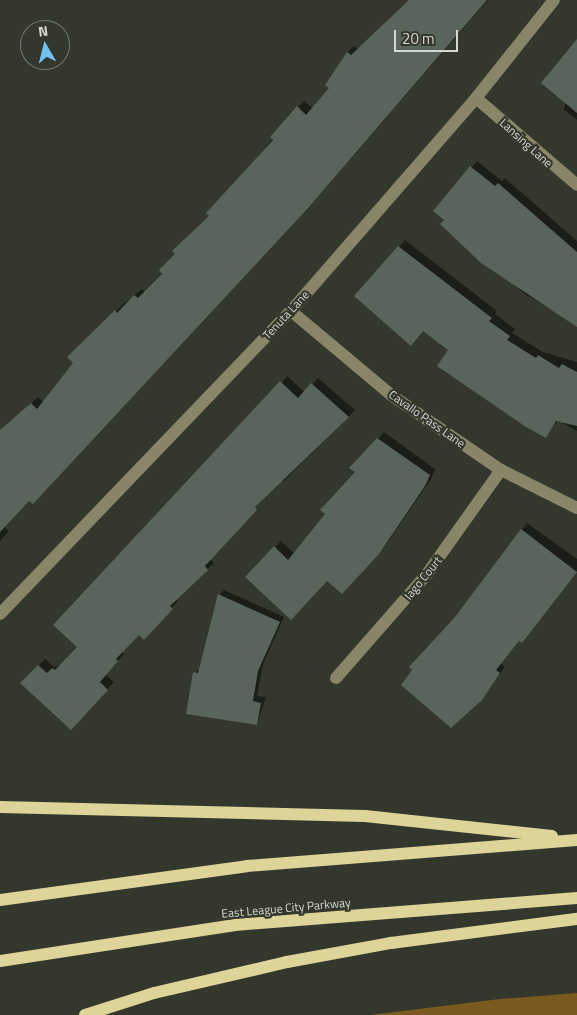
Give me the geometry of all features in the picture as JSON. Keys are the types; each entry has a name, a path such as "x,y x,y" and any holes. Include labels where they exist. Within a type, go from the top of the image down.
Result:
{"main road":[{"path":"0,807 365,816 577,840"},
{"path":"0,900 247,866 577,840"},
{"name":"East League City Parkway","path":"0,961 235,925 577,898"},
{"path":"85,1015 162,990 287,962 428,937 577,919"}],"street":[{"name":"Tenuta Lane","path":"0,614 291,311 476,98 554,0"},
{"name":"Lansing Lane","path":"476,98 577,185"},
{"name":"Cavallo Pass Lane","path":"291,311 391,395 501,470 577,508"},
{"name":"Iago Court","path":"336,678 427,574 501,470"}],"shaded area":[{"path":"577,993 577,1015 370,1015 500,999"}],"building":[{"path":"409,0 487,0 309,207 33,504 29,501 0,532 0,430 31,403 37,409 73,363 67,357 115,310 117,313 134,295 138,298 162,274 159,270 175,254 172,251 209,216 206,213 273,140 270,137 297,106 306,115 329,88 325,85 347,52 351,55"},
{"path":"577,39 577,113 541,83"},
{"path":"470,166 495,186 498,183 577,252 577,327 481,263 440,224 444,220 433,211"},
{"path":"398,246 492,318 489,321 510,336 507,340 536,358 538,355 559,368 562,364 577,372 577,426 556,421 546,438 526,427 437,366 448,350 423,331 411,346 354,296"},
{"path":"280,381 298,398 311,383 349,417 255,507 257,510 205,566 208,570 170,606 173,609 144,640 139,635 116,659 118,661 100,682 108,690 71,730 20,683 38,665 47,673 52,668 55,670 77,647 53,625"},
{"path":"377,438 430,475 425,486 379,554 342,594 327,581 291,620 245,577 274,546 288,560 325,514 320,510 355,472 349,468"},
{"path":"521,529 577,572 522,643 519,641 496,670 500,673 482,700 451,728 401,685 412,670 409,667 455,617"},
{"path":"218,594 280,622 258,671 253,701 261,703 257,725 186,714 193,672 198,673"}]}
